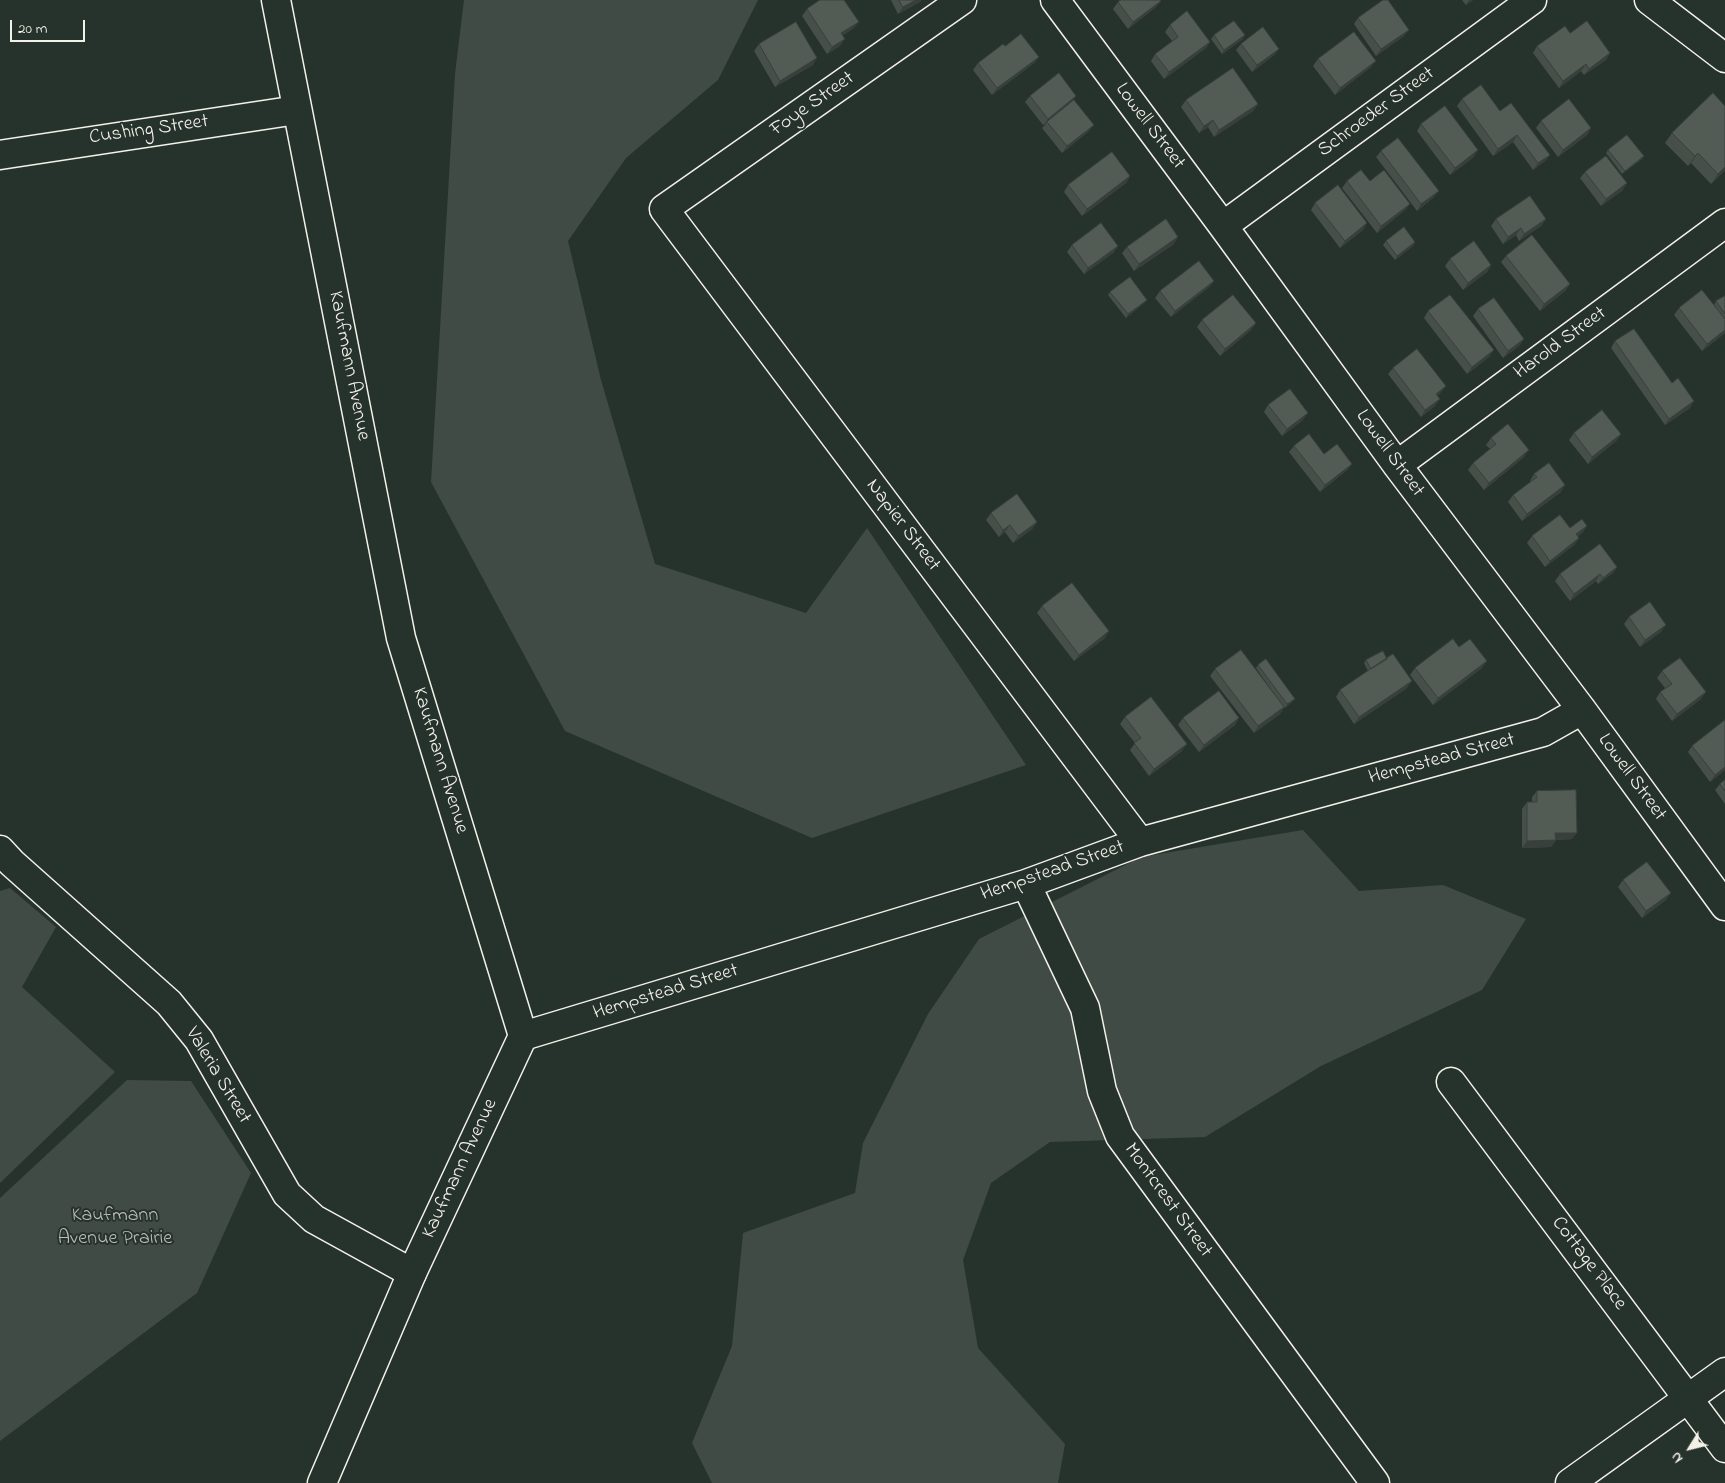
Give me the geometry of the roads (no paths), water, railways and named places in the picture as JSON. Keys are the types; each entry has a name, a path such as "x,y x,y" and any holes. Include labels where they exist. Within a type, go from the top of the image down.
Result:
{"street":[{"name":"Kaufmann Avenue","path":"276,0 401,638 523,1036 412,1273 322,1483"},
{"name":"Foye Street","path":"664,210 962,0"},
{"name":"Lowell Street","path":"1055,0 1397,465 1582,710 1725,906"},
{"name":"Schroeder Street","path":"1222,226 1532,0"},
{"path":"1649,0 1725,58"},
{"name":"Cushing Street","path":"0,155 298,110"},
{"name":"Napier Street","path":"664,210 1140,842"},
{"name":"Harold Street","path":"1397,465 1725,223"},
{"name":"Hempstead Street","path":"523,1036 1026,884 1140,842 1543,732 1582,710"},
{"name":"Valeria Street","path":"0,850 12,863 168,1003 199,1040 287,1194 314,1219 412,1273"},
{"name":"Montcrest Street","path":"1026,884 1085,1008 1102,1091 1120,1136 1375,1483"},
{"name":"Cottage Place","path":"1451,1082 1725,1448"},
{"path":"1570,1483 1725,1372"}],"park label":[{"name":"Kaufmann Avenue Prairie","path":"115,1228"}]}
